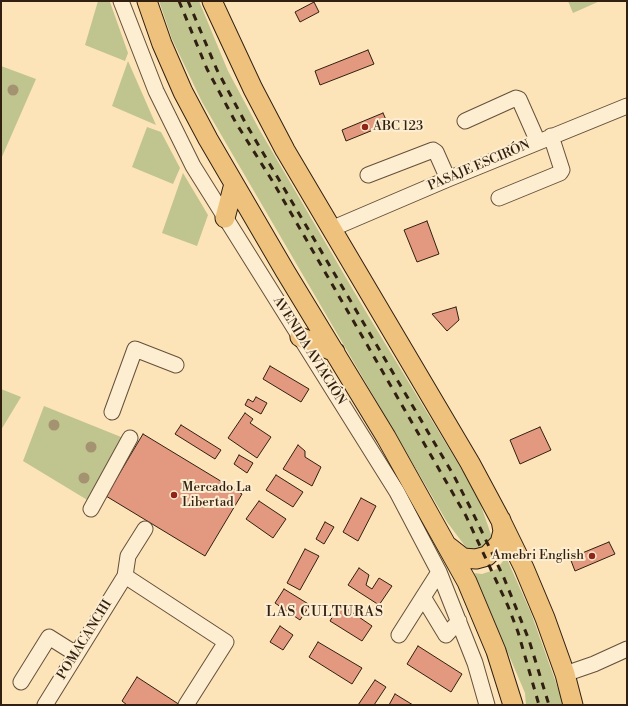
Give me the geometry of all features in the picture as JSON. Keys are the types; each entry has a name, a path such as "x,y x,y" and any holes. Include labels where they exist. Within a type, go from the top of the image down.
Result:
{"main road":[{"name":"AVENIDA AVIACIÓN","path":"147,1 162,44 183,92 234,184 335,352 449,547 478,606 498,656 513,705"},
{"path":"212,1 253,89 285,150 470,463 500,519 533,589 565,674 573,705"},
{"path":"225,218 234,184"},
{"path":"300,337 335,352"},
{"path":"449,547 464,558 476,559 487,556 496,548 502,537 500,519"}],"street":[{"name":"AVENIDA AVIACIÓN","path":"121,1 156,91 193,166 397,492 439,572 475,663 487,705"},
{"path":"465,121 516,98 519,99 561,163 562,170 560,173 499,198"},
{"name":"PASAJE ESCIRÓN","path":"331,229 544,139 627,106"},
{"path":"368,175 433,150 436,152 448,179"},
{"path":"112,412 136,349 176,365"},
{"path":"91,509 130,438"},
{"path":"145,528 128,556 125,576 226,642 186,705"},
{"path":"399,635 439,572"},
{"name":"POMACANCHI","path":"45,705 125,576"},
{"path":"423,597 446,635 459,621"},
{"path":"21,682 49,637 76,654"},
{"path":"565,674 594,664 627,649"}],"green space":[{"path":"98,1 110,2 128,53 125,61 85,45"},
{"path":"159,1 199,1 228,71 259,129 366,312 465,475 480,503 496,549 477,562 447,522 202,102 172,39"},
{"path":"568,1 600,1 573,13"},
{"path":"128,61 156,125 112,106"},
{"path":"1,66 36,79 1,159"},
{"path":"147,127 161,132 180,168 173,184 132,167"},
{"path":"183,173 208,215 197,246 162,233"},
{"path":"1,389 21,397 1,430"},
{"path":"44,406 126,439 89,501 23,461"},
{"path":"506,557 531,613 564,705 526,705 525,693 474,573 482,574 497,569"}],"building":[{"path":"314,2 319,12 300,22 295,12"},
{"path":"368,50 374,64 320,85 315,71"},
{"name":"ABC 123","path":"383,113 388,124 346,141 342,130"},
{"path":"427,221 439,254 417,262 404,230"},
{"path":"456,307 459,320 447,331 432,314"},
{"path":"270,366 309,389 301,402 263,379"},
{"path":"256,397 267,403 261,414 245,405 248,399 253,402"},
{"path":"245,413 253,419 250,423 271,437 257,458 228,438"},
{"path":"181,425 221,450 215,459 175,434"},
{"path":"540,427 551,450 520,464 510,440"},
{"name":"Mercado La Libertad","path":"143,434 242,494 205,556 106,496"},
{"path":"298,445 305,451 305,457 321,467 312,486 283,469"},
{"path":"239,455 253,463 247,473 234,464"},
{"path":"276,475 303,492 293,507 266,490"},
{"path":"361,498 376,506 358,541 343,532"},
{"path":"259,501 286,519 273,538 246,519"},
{"path":"325,522 334,527 324,544 316,539"},
{"name":"Amebri English","path":"609,542 615,554 575,571 570,558"},
{"path":"305,549 319,556 300,590 287,583"},
{"path":"359,568 369,575 366,585 372,589 379,578 392,586 379,605 348,585"},
{"path":"284,589 310,605 300,620 275,603"},
{"path":"340,604 372,626 362,641 330,621"},
{"path":"280,626 293,635 283,650 270,642"},
{"path":"318,642 362,668 352,684 309,657"},
{"path":"418,646 462,674 451,692 407,664"},
{"path":"137,677 180,705 127,705 122,701"},
{"path":"375,680 386,687 374,705 358,705"},
{"path":"395,694 413,705 389,705"}],"railway":[{"path":"179,1 207,69 236,123 273,182 466,516 508,606 518,632 539,705"},
{"path":"188,1 217,70 246,124 454,476 472,511 504,578 529,640 549,705"}],"place":[{"name":"ABC 123","path":"365,127"},
{"name":"Mercado La Libertad","path":"174,495"},
{"name":"Amebri English","path":"592,556"}],"district":[{"name":"LAS CULTURAS","path":"325,613"}]}
